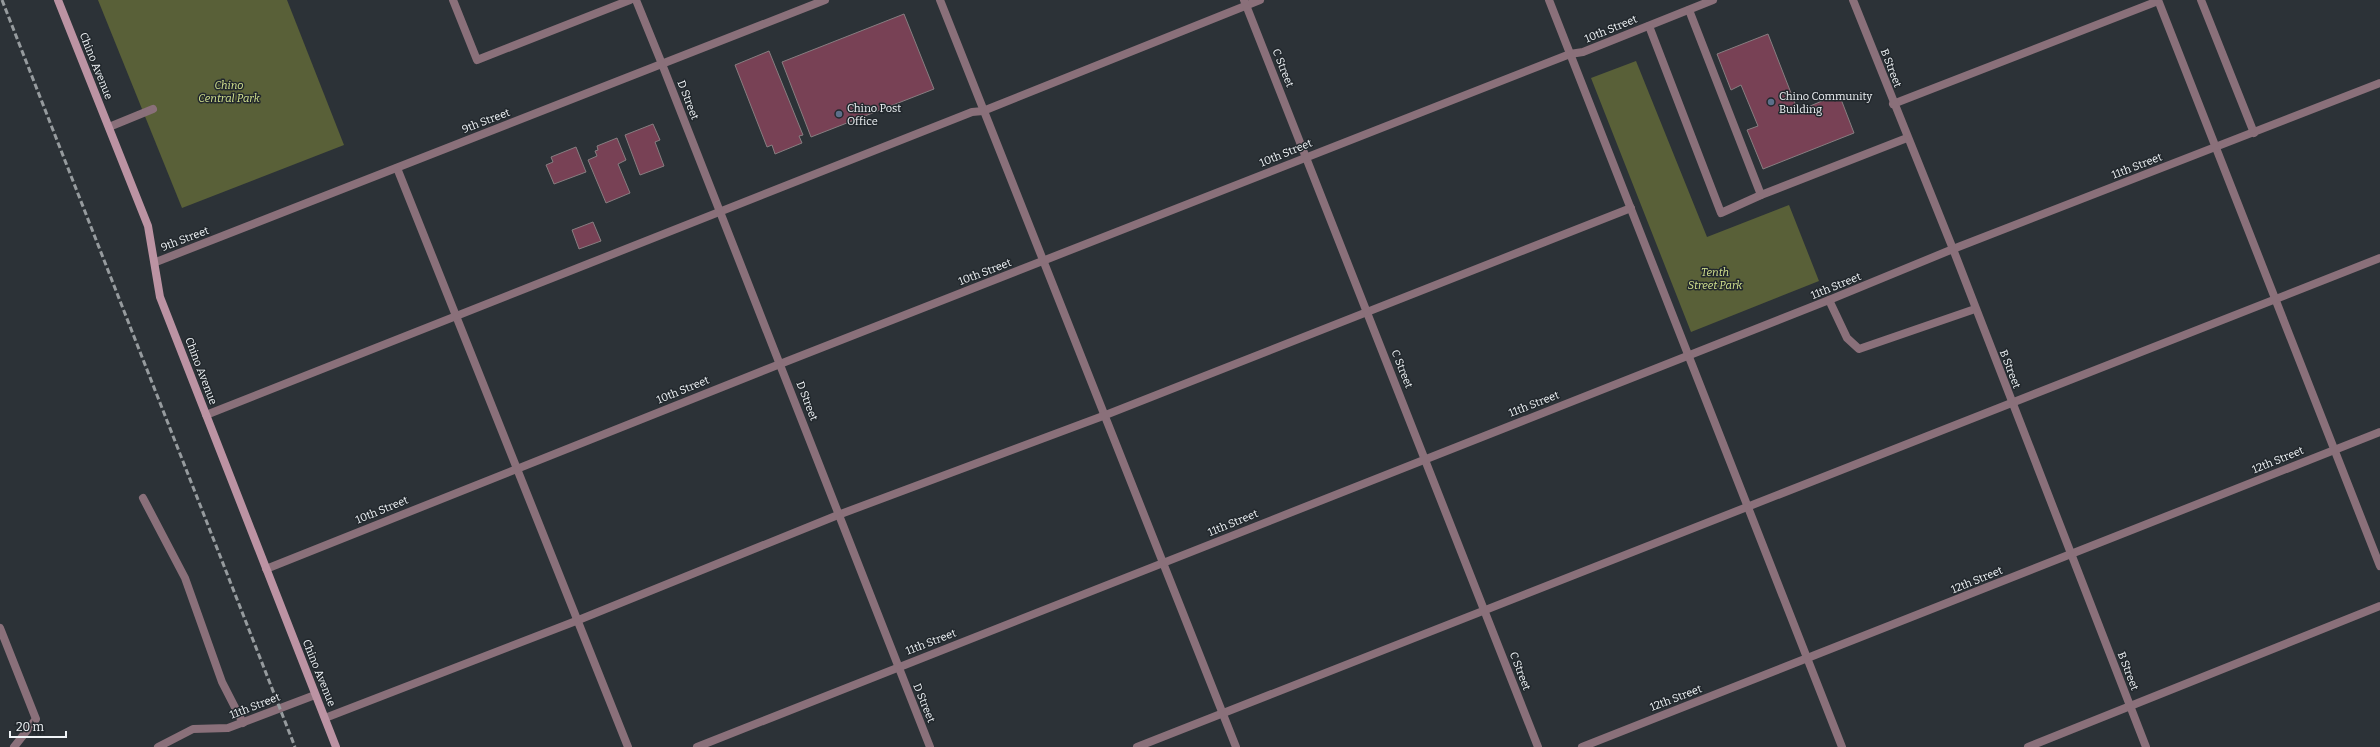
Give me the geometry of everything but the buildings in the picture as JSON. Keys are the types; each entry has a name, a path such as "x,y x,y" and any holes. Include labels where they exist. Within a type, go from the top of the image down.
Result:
{"main road":[{"name":"Chino Avenue","path":"58,0 148,226 156,262 160,297 336,747"}],"street":[{"path":"453,0 477,60 630,0"},
{"name":"D Street","path":"636,0 930,747"},
{"name":"9th Street","path":"156,262 825,0"},
{"path":"940,0 1044,261 1103,416 1163,562 1236,747"},
{"path":"206,415 457,314 720,213 972,112 983,111 1245,3 1260,0"},
{"path":"1549,0 1842,747"},
{"name":"10th Street","path":"266,569 517,468 1306,157 1570,54 1583,52 1713,0"},
{"name":"B Street","path":"1853,0 1893,104 1953,250 2011,403 2146,747"},
{"path":"1893,104 2158,0 2380,566"},
{"path":"2201,0 2254,133"},
{"name":"C Street","path":"1245,3 1426,458 1538,747"},
{"path":"1689,10 1761,195"},
{"path":"1649,26 1720,213 1761,195 1907,138"},
{"name":"11th Street","path":"697,747 898,666 2380,83"},
{"path":"109,127 153,109"},
{"path":"396,168 457,314 576,621 628,747"},
{"path":"325,718 576,621 838,514 1103,416 1631,208"},
{"path":"1137,747 2275,298 2380,258"},
{"path":"1829,300 1847,338 1859,349 1975,309"},
{"name":"12th Street","path":"1582,747 2380,432"},
{"path":"143,498 185,578 222,682 242,723"},
{"path":"2028,747 2130,708 2380,606"},
{"path":"0,628 36,719 14,747"},
{"name":"11th Street","path":"158,747 194,729 228,728 315,695"}],"green space":[{"name":"Chino Central Park","path":"98,0 287,0 344,145 182,208"},
{"name":"Tenth Street Park","path":"1636,61 1707,237 1789,205 1819,281 1691,332 1591,78"}],"railway":[{"path":"2,0 295,747"}],"place":[{"name":"Chino Community Building","path":"1771,102"},
{"name":"Chino Post Office","path":"839,114"}]}
